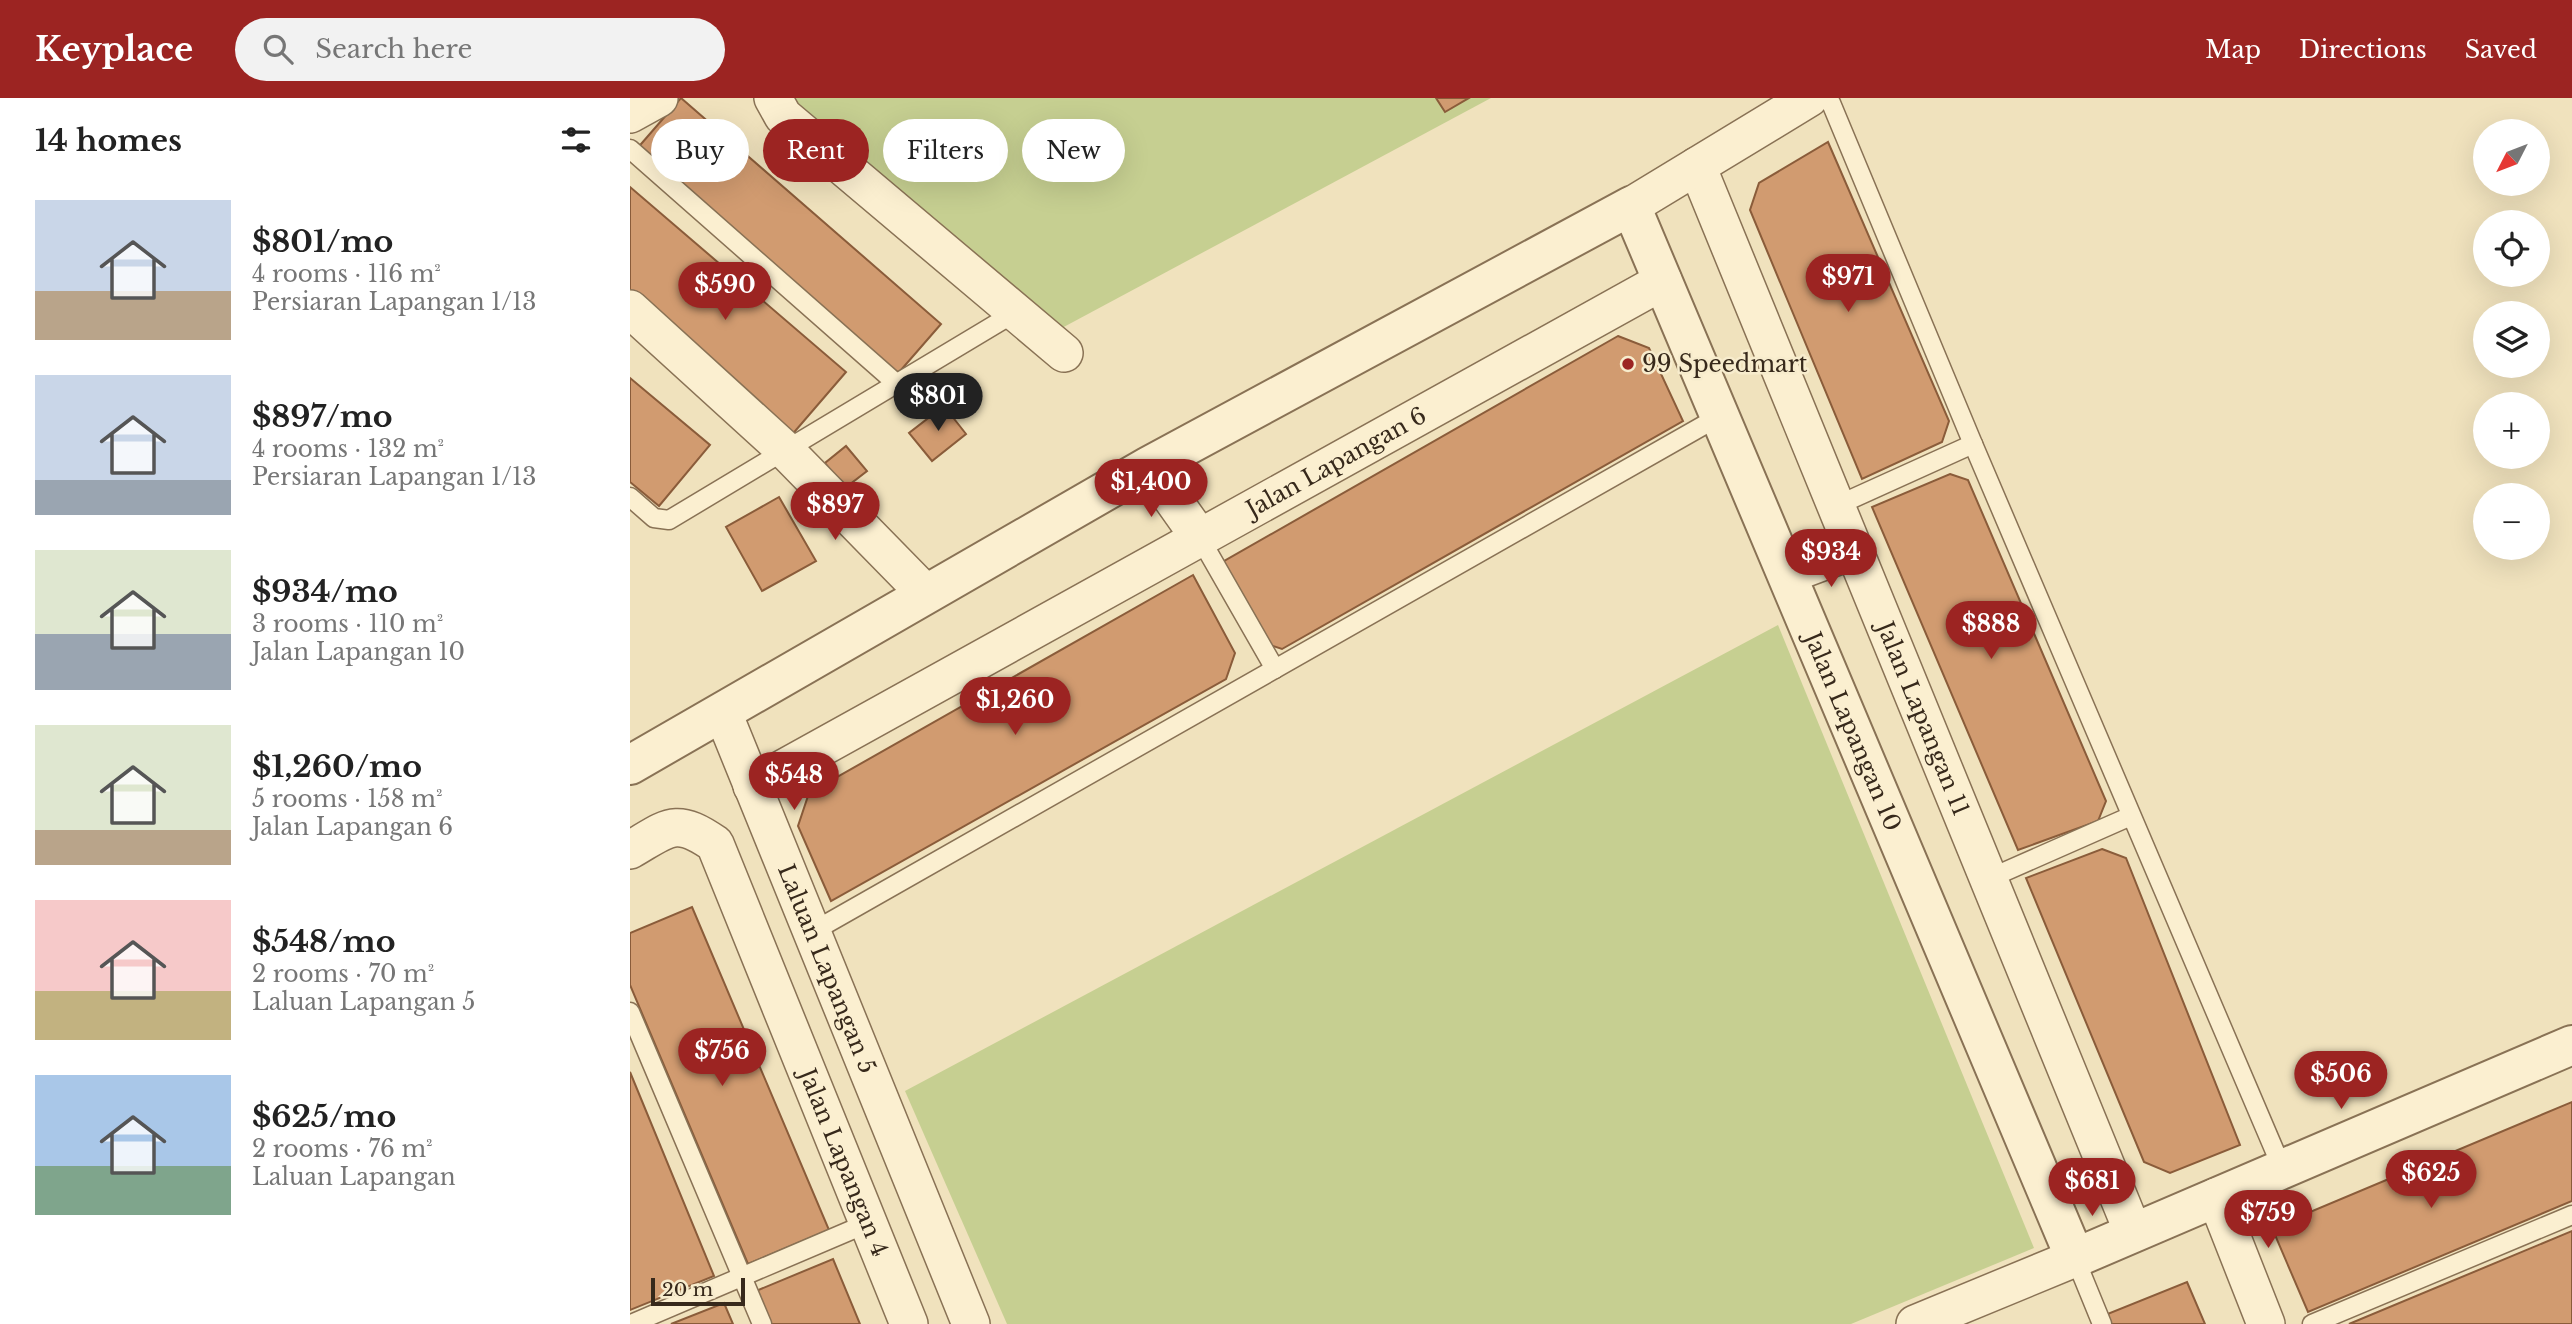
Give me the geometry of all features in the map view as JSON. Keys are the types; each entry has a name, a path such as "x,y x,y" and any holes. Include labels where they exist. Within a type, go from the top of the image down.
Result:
{"street":[{"path":"630,114 659,98"},
{"path":"773,98 783,116 1064,353"},
{"path":"630,765 1149,466 1631,206 1809,98"},
{"name":"Jalan Lapangan 11","path":"1697,166 2133,1232"},
{"name":"Jalan Lapangan 10","path":"1631,206 2075,1258"},
{"name":"Jalan Lapangan 6","path":"752,786 1663,281"},
{"path":"630,309 785,450 926,594"},
{"path":"1149,466 1200,538"},
{"path":"1787,575 1854,550"},
{"name":"Laluan Lapangan 5","path":"723,713 971,1324"},
{"name":"Jalan Lapangan 4","path":"630,850 669,827 695,830 715,844 909,1324"},
{"path":"1937,1320 2133,1232 2572,1045"},
{"path":"2216,1197 2266,1324"}],"lane":[{"path":"1826,98 1831,103 1973,444 2282,1168"},
{"path":"630,149 897,384"},
{"path":"630,497 653,518 669,520 1016,312"},
{"path":"812,932 1720,416"},
{"path":"1836,506 1973,444"},
{"path":"1200,538 1275,669"},
{"path":"1988,879 2131,816"},
{"path":"630,1012 762,1324"},
{"path":"2312,1324 2572,1215"},
{"path":"631,1324 868,1223"},
{"path":"2075,1258 2102,1324"}],"green space":[{"path":"795,98 1491,98 1060,329 884,182 1008,182 1008,119 883,119 883,182 869,170 869,119 808,119 802,114"},
{"path":"1778,625 2034,1248 1851,1324 1007,1324 905,1091"}],"building":[{"path":"681,98 705,119 663,119"},
{"path":"1436,98 1469,98 1445,112"},
{"path":"651,133 651,165 635,151"},
{"path":"1828,142 1949,421 1942,442 1862,479 1750,210 1759,183"},
{"path":"749,157 763,169 763,182 778,182 941,324 894,378 670,182 749,182"},
{"path":"630,187 846,372 790,437 630,299"},
{"path":"1618,336 1649,348 1683,421 1282,649 1261,642 1219,564"},
{"path":"630,378 710,445 659,506 630,482"},
{"path":"944,406 966,434 932,461 909,433"},
{"path":"846,446 867,471 845,488 825,463"},
{"path":"1950,474 1968,480 2106,801 2098,821 2018,850 1872,507"},
{"path":"779,497 816,561 762,591 726,527"},
{"path":"1193,575 1235,653 1226,679 831,901 798,826 809,793"},
{"path":"2102,849 2126,858 2240,1145 2170,1173 2144,1162 2026,878"},
{"path":"692,907 829,1230 748,1264 630,985 630,933"},
{"path":"630,1072 714,1276 630,1310"},
{"path":"2572,1102 2572,1201 2308,1312 2272,1228"},
{"path":"2572,1231 2572,1324 2349,1324"},
{"path":"833,1259 860,1324 769,1324 756,1291"},
{"path":"2187,1282 2205,1324 2109,1324 2105,1315"},
{"path":"724,1303 733,1324 671,1324"}],"place":[{"name":"99 Speedmart","path":"1628,364"}]}
